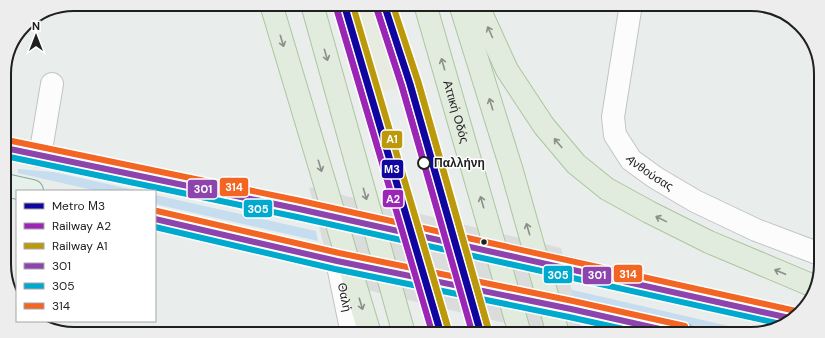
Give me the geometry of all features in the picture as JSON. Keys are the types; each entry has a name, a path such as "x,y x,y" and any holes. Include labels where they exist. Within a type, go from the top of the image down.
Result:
{"highway":[{"path":"273,11 368,327"},
{"path":"314,11 402,327"},
{"name":"Αττική Οδός","path":"428,11 518,327"},
{"path":"462,11 512,171 556,327"},
{"path":"480,11 506,70 544,126 576,164 607,189 649,212 709,242 811,285"}],"main road":[{"path":"11,149 299,209 785,317"},
{"path":"11,186 28,190"},
{"path":"156,219 337,260 652,327"}],"street":[{"name":"Ανθούσας","path":"630,11 613,116 615,135 631,160 656,178 695,201 756,230 814,252"},
{"path":"40,156 52,84"},
{"name":"Θαλή","path":"337,260 350,327"}],"shaded area":[{"path":"333,11 397,11 489,327 474,327 404,85 377,94 445,327 425,327 360,99"},
{"path":"18,169 53,172 134,190 93,190 18,173"},
{"path":"156,195 316,231 318,241 156,204"},
{"path":"564,288 733,327 696,327 566,298"}],"pier":[{"path":"309,187 561,248 581,327 522,327 333,282"}],"metro line":[{"name":"Μ3","path":"346,11 439,327"},
{"name":"Μ3","path":"386,11 410,84 479,327"}],"rail line":[{"name":"A2","path":"337,11 431,327"},
{"name":"A1","path":"354,11 448,327"},
{"name":"A2","path":"378,11 402,86 471,327"},
{"name":"A1","path":"394,11 418,82 488,327"}],"transit line":[{"name":"314","path":"11,141 301,201 793,310"},
{"name":"301","path":"11,149 299,209 785,317"},
{"name":"305","path":"11,157 297,217 774,323"},
{"name":"314","path":"157,211 339,253 573,301 685,326"},
{"name":"301","path":"156,219 337,261 651,327"},
{"name":"305","path":"156,227 335,269 614,327"}],"place":[{"name":"Παλλήνη","path":"424,163"}]}
